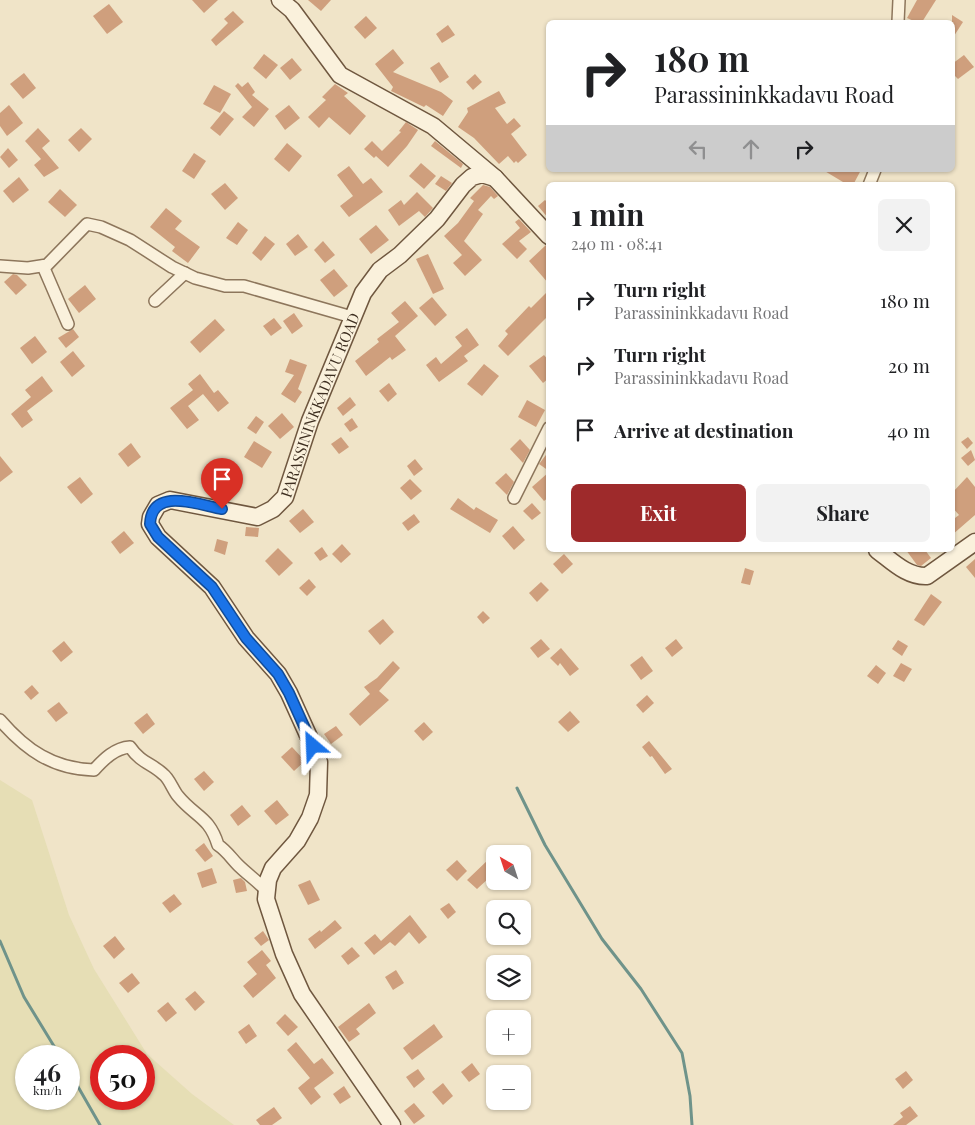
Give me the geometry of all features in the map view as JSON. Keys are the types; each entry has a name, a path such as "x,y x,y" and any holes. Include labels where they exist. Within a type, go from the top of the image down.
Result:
{"main road":[{"path":"280,0 292,10 340,75 433,126 495,178 546,233"},
{"name":"PARASSININKKADAVU ROAD","path":"266,890 273,868 297,840 310,818 318,795 319,762 289,693 278,674 246,638 212,587 158,537 150,524 151,517 158,505 170,500 257,517 273,509 285,497 288,490 310,421 362,292 380,270 425,232 468,180 482,174 495,178"},
{"path":"880,552 907,571 920,576 927,576 975,542"},
{"path":"266,890 274,923 295,981 321,1023 392,1125"}],"street":[{"path":"898,20 899,0"},
{"path":"0,266 43,266 87,224 101,227 130,240 172,267 195,278 225,286 244,286 352,317"},
{"path":"43,266 68,324"},
{"path":"155,300 185,273"},
{"path":"514,498 546,434"},
{"path":"0,720 36,755 70,768 94,770 106,757 121,748 130,747 148,766 164,774 171,788 182,802 213,829 218,845 228,852 239,866 266,890"}],"shaded area":[{"path":"0,780 32,800 69,915 94,969 141,1045 90,1045 90,1110 155,1110 155,1061 192,1094 234,1125 0,1125"}],"building":[{"path":"192,0 218,0 204,13"},
{"path":"308,0 331,0 321,11"},
{"path":"917,0 936,0 923,20 907,18"},
{"path":"109,4 123,22 107,34 93,16"},
{"path":"233,11 244,22 216,46 211,40 228,23 224,19"},
{"path":"952,15 963,22 955,34 955,20 952,20"},
{"path":"366,16 377,28 365,39 354,27"},
{"path":"448,25 455,35 442,43 436,34"},
{"path":"393,49 404,63 393,72 441,92 453,101 443,116 426,105 424,107 391,91 393,87 375,64"},
{"path":"264,54 278,65 266,79 253,68"},
{"path":"964,55 974,67 958,79 955,76 955,62"},
{"path":"292,58 302,70 290,80 280,68"},
{"path":"439,62 449,77 440,83 430,68"},
{"path":"24,73 36,88 23,99 10,84"},
{"path":"475,74 482,82 473,90 466,82"},
{"path":"248,82 255,92 252,95 269,109 254,127 242,117 252,107 235,86 238,83 242,87"},
{"path":"335,84 348,93 344,96 366,116 350,135 329,117 319,128 308,117 326,100 322,97"},
{"path":"214,85 231,94 220,113 203,104"},
{"path":"499,91 506,103 495,108 507,124 514,118 521,126 511,134 527,155 518,163 516,161 514,163 508,156 499,164 474,138 458,127 468,112 467,108"},
{"path":"9,105 23,123 7,136 0,126 0,113"},
{"path":"289,105 300,118 285,130 275,116"},
{"path":"224,111 234,119 220,136 210,128"},
{"path":"406,122 418,130 407,146 388,167 376,156 374,158 364,149 372,141 382,151 401,132 399,131"},
{"path":"38,128 50,141 42,148 59,168 44,177 34,165 41,159 25,141"},
{"path":"81,128 92,139 79,152 68,140"},
{"path":"435,141 463,164 461,168 431,146"},
{"path":"287,143 302,156 289,172 274,159"},
{"path":"8,148 18,160 9,168 0,157"},
{"path":"194,153 206,161 194,179 182,171"},
{"path":"421,163 436,176 424,189 409,176"},
{"path":"349,166 363,184 371,178 383,192 349,217 340,206 353,196 337,175"},
{"path":"826,172 860,172 855,182 843,182"},
{"path":"441,176 452,183 446,191 435,184"},
{"path":"19,177 29,190 13,203 3,191"},
{"path":"225,183 238,198 225,210 211,194"},
{"path":"483,185 490,187 498,196 494,199 491,196 478,210 483,214 464,241 482,260 465,276 453,263 462,255 444,236 458,223 474,201 470,198"},
{"path":"60,189 77,205 65,217 48,202"},
{"path":"417,192 433,208 425,217 419,211 399,226 388,210 401,200 404,205"},
{"path":"546,201 546,215 538,206"},
{"path":"166,208 182,221 175,229 200,247 188,263 172,251 175,247 150,227"},
{"path":"519,219 531,232 519,241 527,249 517,259 502,244 520,228 515,222"},
{"path":"238,222 248,230 237,245 226,238"},
{"path":"376,225 389,240 371,254 359,239"},
{"path":"298,234 308,247 295,256 286,244"},
{"path":"265,236 275,244 261,261 252,253"},
{"path":"323,241 335,255 325,263 314,250"},
{"path":"546,245 546,281 529,261"},
{"path":"428,254 444,289 433,294 416,259"},
{"path":"334,269 348,286 334,297 320,280"},
{"path":"13,274 17,275 27,285 16,295 4,282"},
{"path":"85,285 96,299 79,313 68,299"},
{"path":"546,293 546,318 508,356 498,346 508,334 505,331 529,306 531,308"},
{"path":"432,297 447,315 435,326 419,308"},
{"path":"405,301 418,316 395,336 406,350 392,360 390,357 366,376 355,361 379,342 377,339 399,322 391,313"},
{"path":"294,313 303,326 292,334 283,321"},
{"path":"274,318 282,328 271,336 263,326"},
{"path":"215,319 225,330 200,353 190,342"},
{"path":"467,328 479,345 464,356 468,361 439,382 426,365 436,357 441,364 462,346 455,337"},
{"path":"73,329 79,337 66,348 58,338"},
{"path":"35,336 47,352 32,364 20,348"},
{"path":"73,351 85,366 72,377 60,362"},
{"path":"544,355 546,357 546,380 543,383 529,366"},
{"path":"290,359 307,365 298,389 302,392 295,403 281,394 294,375 285,372"},
{"path":"484,364 499,376 482,396 467,384"},
{"path":"200,374 214,393 218,390 229,403 218,412 203,394 188,406 199,420 187,429 170,408 193,390 188,384"},
{"path":"42,376 53,391 27,411 33,420 22,428 11,414 31,397 25,390"},
{"path":"389,383 397,394 388,402 379,391"},
{"path":"350,397 356,405 343,416 337,408"},
{"path":"527,400 545,410 536,427 518,417"},
{"path":"282,413 294,427 280,439 268,426"},
{"path":"256,416 264,422 256,434 247,428"},
{"path":"352,418 358,427 350,432 344,424"},
{"path":"341,437 349,447 339,454 331,444"},
{"path":"968,437 973,443 967,449 961,442"},
{"path":"520,439 530,450 523,463 510,449"},
{"path":"254,441 272,452 262,468 244,457"},
{"path":"131,443 141,457 128,467 118,454"},
{"path":"971,450 975,460 968,466 961,458"},
{"path":"546,455 546,469 539,464"},
{"path":"0,456 13,472 0,482"},
{"path":"415,459 423,469 414,476 407,466"},
{"path":"506,473 514,482 507,495 495,483"},
{"path":"546,475 546,499 544,501 532,487"},
{"path":"80,477 93,494 81,504 67,487"},
{"path":"967,477 975,487 975,515 955,532 955,518 959,515 955,510 955,490"},
{"path":"410,479 422,491 411,500 400,488"},
{"path":"458,498 474,510 476,507 498,520 490,533 450,509"},
{"path":"532,503 541,513 532,520 523,511"},
{"path":"303,509 314,522 300,533 289,521"},
{"path":"414,514 420,522 408,531 402,523"},
{"path":"513,526 525,540 514,550 502,536"},
{"path":"246,527 259,528 258,537 245,536"},
{"path":"124,531 134,543 120,554 111,542"},
{"path":"217,539 228,542 225,555 214,551"},
{"path":"342,544 351,554 341,563 332,554"},
{"path":"322,547 328,556 320,561 314,553"},
{"path":"278,548 293,563 279,576 265,561"},
{"path":"907,552 926,552 931,558 921,566 917,565"},
{"path":"564,554 573,564 562,574 553,564"},
{"path":"975,559 975,578 966,567"},
{"path":"745,568 754,571 750,585 741,583"},
{"path":"309,579 316,587 307,596 299,588"},
{"path":"541,582 549,590 537,602 529,593"},
{"path":"931,594 942,602 924,626 914,620"},
{"path":"483,611 490,618 483,624 477,617"},
{"path":"383,619 394,632 380,645 368,631"},
{"path":"541,639 550,649 538,658 530,648"},
{"path":"676,639 683,648 672,657 665,648"},
{"path":"898,640 908,646 902,656 892,649"},
{"path":"64,641 73,652 61,662 52,651"},
{"path":"561,648 579,669 570,676 560,663 558,666 550,658"},
{"path":"642,656 653,671 641,680 630,665"},
{"path":"393,661 400,668 379,691 389,700 360,726 349,714 370,694 364,687 377,678"},
{"path":"901,663 912,669 904,682 893,676"},
{"path":"876,665 886,673 878,684 867,676"},
{"path":"32,685 39,693 31,700 24,692"},
{"path":"647,695 654,703 643,713 636,705"},
{"path":"59,702 68,713 56,722 47,711"},
{"path":"570,711 580,722 568,732 558,722"},
{"path":"147,713 155,724 143,734 134,723"},
{"path":"424,722 433,732 423,741 414,731"},
{"path":"336,726 343,735 331,744 324,734"},
{"path":"649,741 672,769 665,774 652,756 650,757 642,747"},
{"path":"292,747 305,761 294,771 281,757"},
{"path":"204,771 214,782 204,791 194,779"},
{"path":"277,800 289,815 276,825 264,811"},
{"path":"242,805 251,816 238,826 230,815"},
{"path":"204,843 213,856 205,862 195,850"},
{"path":"457,860 467,871 457,881 446,870"},
{"path":"486,862 486,881 477,889 467,880"},
{"path":"212,868 217,883 202,888 197,873"},
{"path":"241,878 245,882 247,891 236,893 233,880"},
{"path":"310,880 320,900 308,905 298,885"},
{"path":"174,894 182,904 170,913 162,903"},
{"path":"449,903 456,912 448,919 440,909"},
{"path":"410,915 427,937 419,944 409,932 395,946 390,942 374,955 364,943 375,934 381,941"},
{"path":"335,920 342,928 315,949 308,939 320,930 321,932"},
{"path":"263,931 269,940 261,946 254,938"},
{"path":"115,936 125,949 114,959 103,946"},
{"path":"352,947 360,956 348,965 341,956"},
{"path":"262,950 271,961 266,965 276,978 253,998 243,986 257,974 247,962"},
{"path":"396,970 404,983 393,990 385,977"},
{"path":"132,973 140,983 128,993 119,983"},
{"path":"195,991 205,1002 195,1011 185,999"},
{"path":"168,1002 177,1013 166,1022 157,1011"},
{"path":"369,1003 376,1013 356,1029 360,1034 349,1042 338,1027"},
{"path":"285,1014 298,1027 288,1036 276,1023"},
{"path":"249,1024 257,1036 246,1044 238,1032"},
{"path":"434,1024 443,1037 412,1060 403,1048"},
{"path":"296,1042 314,1064 322,1058 334,1073 314,1088 321,1097 311,1105 298,1088 310,1078 287,1050"},
{"path":"472,1063 480,1074 469,1082 461,1072"},
{"path":"418,1069 425,1079 414,1088 406,1077"},
{"path":"906,1071 913,1080 903,1089 895,1079"},
{"path":"443,1083 453,1096 443,1105 432,1092"},
{"path":"344,1086 351,1097 340,1104 333,1094"},
{"path":"414,1103 425,1116 414,1124 404,1111"},
{"path":"910,1106 918,1116 906,1125 893,1125 903,1117 900,1113"},
{"path":"274,1107 282,1118 272,1125 260,1125 256,1120"}],"waterway":[{"path":"517,788 545,845 602,939 641,989 682,1053 690,1096 692,1125"},
{"path":"0,941 24,997 53,1045"},
{"path":"80,1090 100,1125"}],"route":[{"path":"222,509 178,501 164,501 153,511 150,524 158,537 172,552 212,587 246,638 278,674 289,693 313,746"}]}
